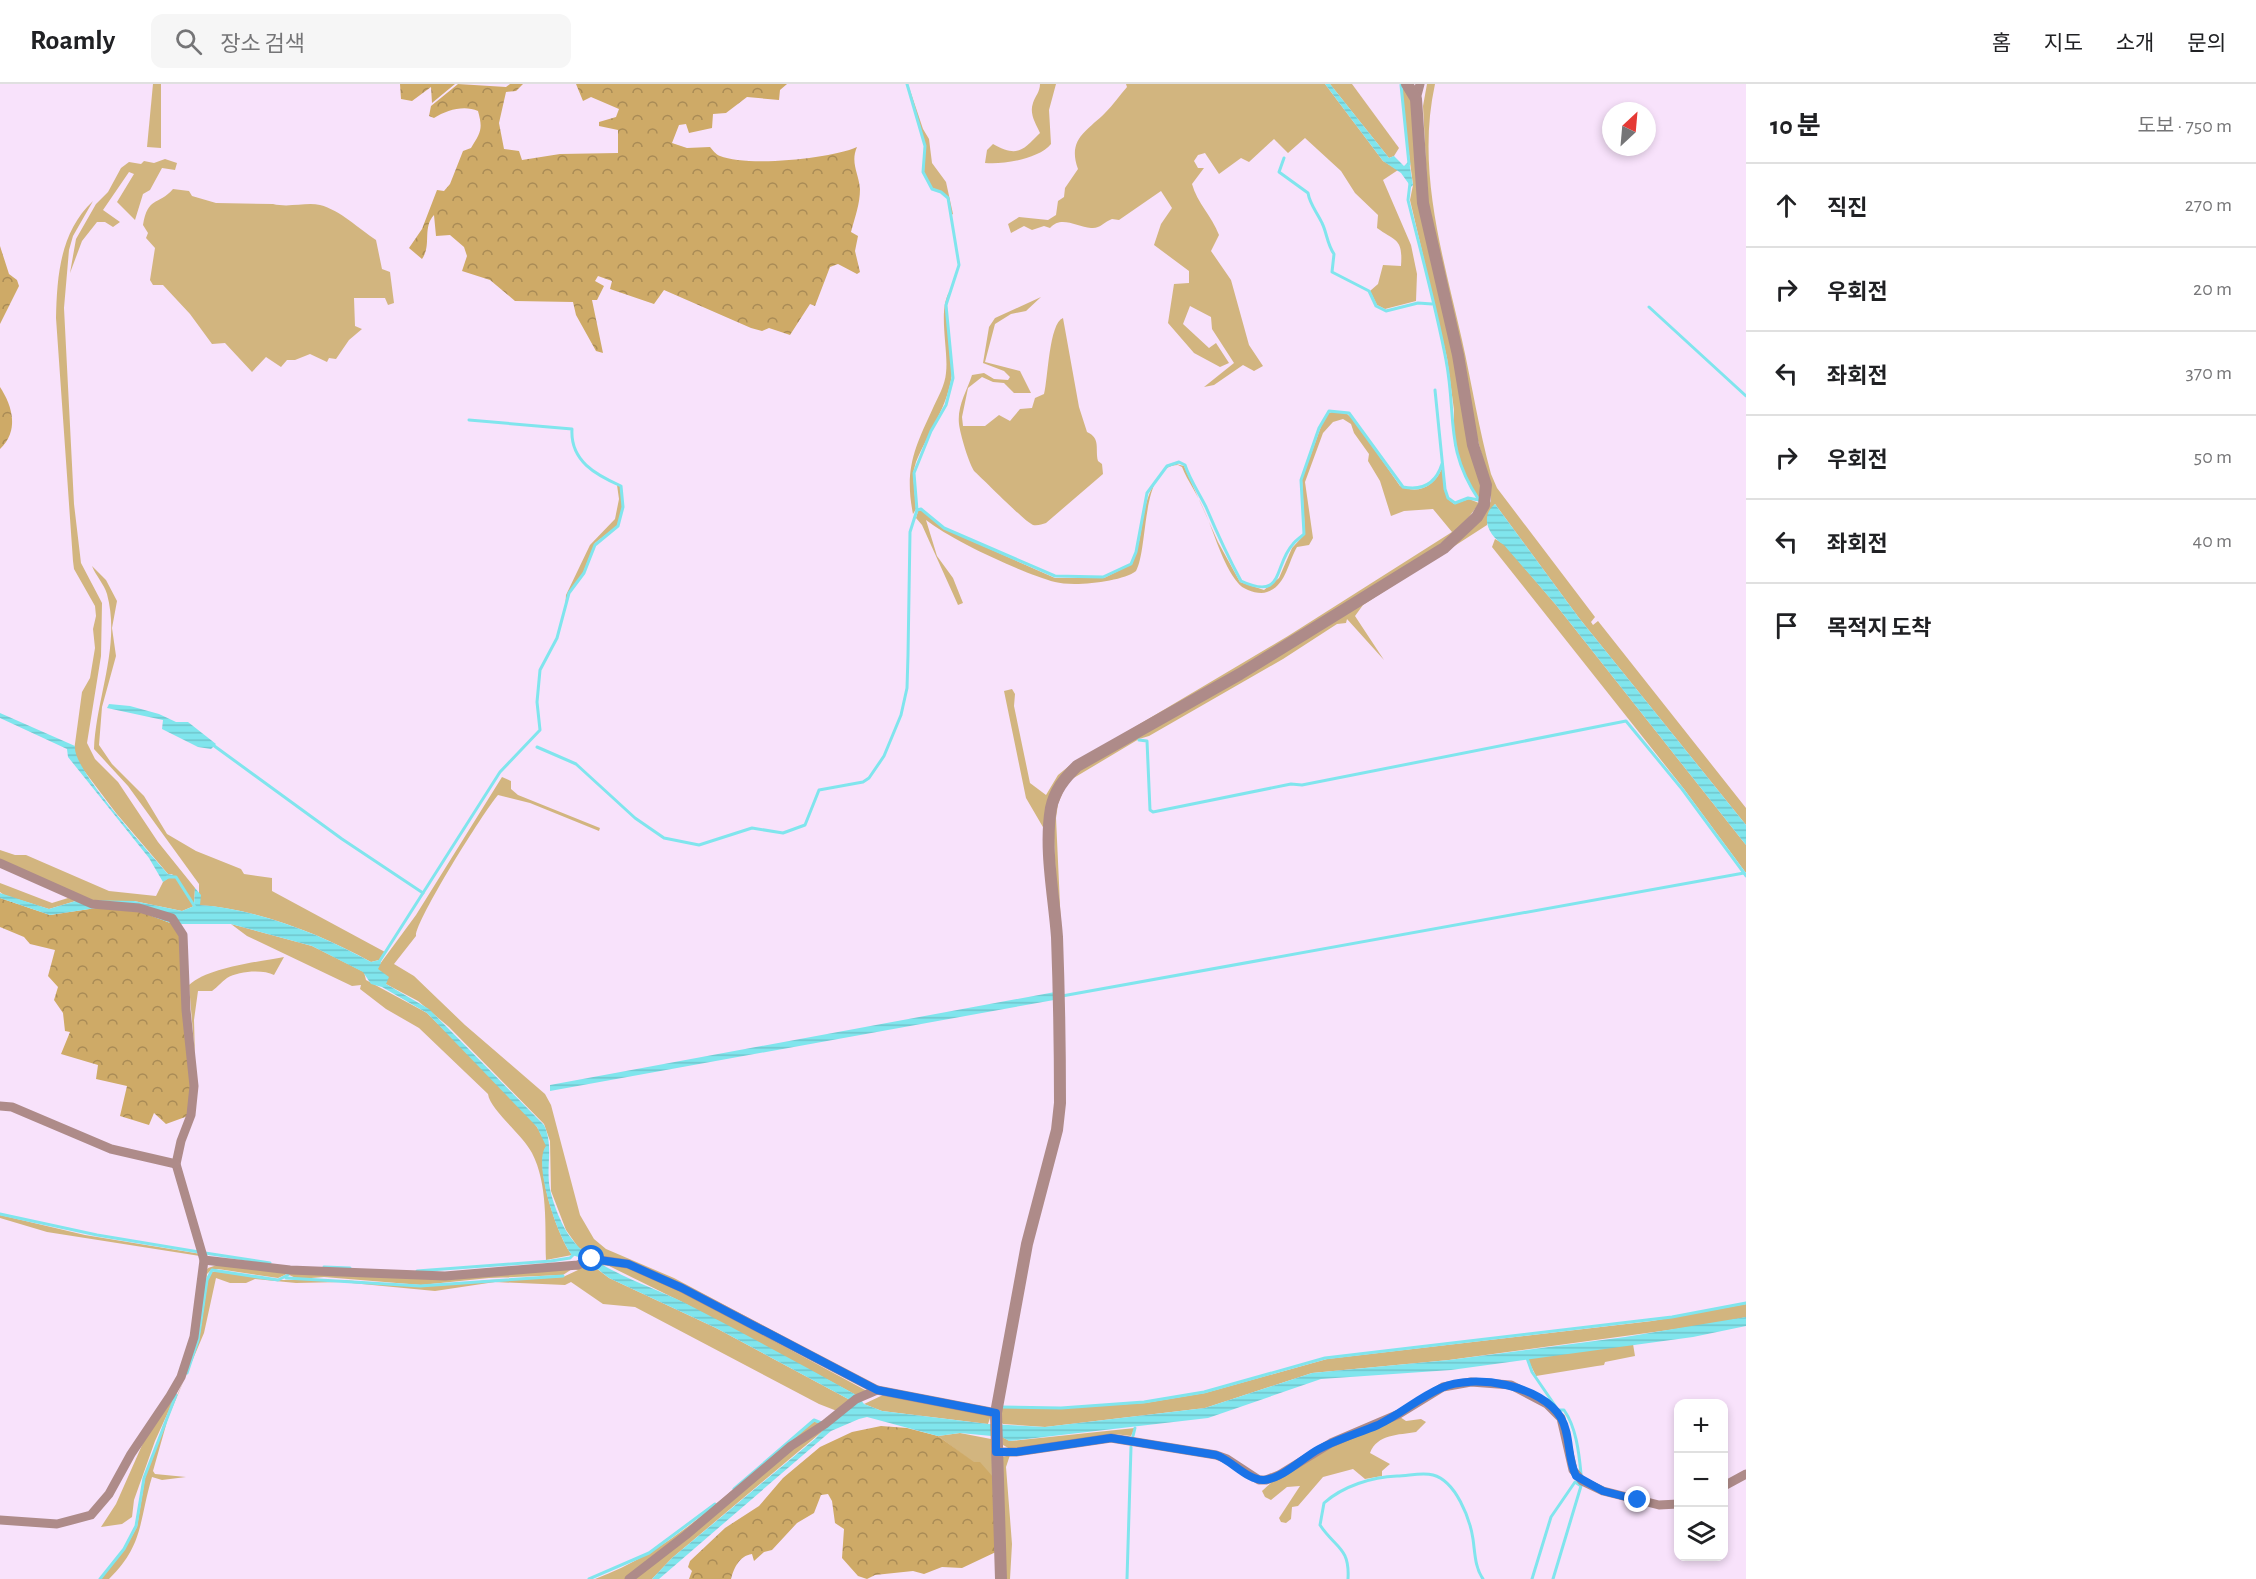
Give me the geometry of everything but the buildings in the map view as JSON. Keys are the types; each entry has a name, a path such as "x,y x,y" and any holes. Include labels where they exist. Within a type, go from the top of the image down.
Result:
{"street":[{"path":"1407,84 1416,99"},
{"path":"1001,1579 996,1415 1027,1244 1057,1130 1060,1103 1057,938 1050,840 1051,810 1056,791 1064,778 1077,766 1240,674 1444,549 1470,525 1484,505 1486,484 1473,445 1458,355 1423,203 1416,99 1420,84"},
{"path":"0,863 92,904 138,908 172,918 183,935 186,1010 194,1086 191,1115 180,1142 176,1164 204,1260 194,1336 181,1377 109,1494 91,1515 81,1520 57,1524 0,1520"},
{"path":"0,1106 22,1111 111,1149 176,1164"},
{"path":"204,1260 290,1270 445,1276 578,1265 592,1259 628,1264 682,1288 877,1390 996,1415"},
{"path":"996,1452 1016,1452 1111,1438 1216,1455 1227,1458 1259,1479 1266,1480 1279,1475 1324,1446 1399,1414 1443,1387 1483,1382 1521,1388 1547,1404 1561,1418 1573,1470 1582,1481 1603,1491 1659,1505 1674,1504"},
{"path":"629,1579 686,1535 791,1446 825,1424 856,1399 877,1390"},
{"path":"1728,1484 1746,1474"}],"shaded area":[{"path":"153,84 161,84 161,148 147,147"},
{"path":"908,84 923,129 929,139 932,163 946,182 953,214 951,215 947,198 932,188 924,172 925,146"},
{"path":"1040,84 1056,84 1049,110 1051,144 1038,154 1020,160 985,163 987,150 993,144 1008,151 1020,150 1040,133 1032,111"},
{"path":"1126,84 1325,84 1383,161 1398,170 1383,180 1411,245 1417,274 1416,301 1385,309 1377,305 1370,291 1378,284 1383,265 1401,266 1399,245 1377,228 1378,215 1355,193 1341,171 1305,138 1288,153 1274,139 1249,162 1241,158 1219,174 1205,153 1198,155 1194,161 1198,168 1204,168 1192,184 1219,235 1211,251 1231,280 1249,345 1263,366 1254,371 1243,365 1214,385 1204,387 1234,363 1212,329 1211,317 1190,306 1183,324 1209,348 1216,343 1229,363 1220,367 1194,353 1168,323 1174,284 1189,283 1189,271 1154,245 1161,224 1172,208 1161,191 1119,220 1112,219 1097,227 1059,222 1050,228 1044,226 1032,230 1024,226 1011,233 1008,224 1019,217 1048,220 1056,215 1058,201 1064,197 1065,188 1078,169 1075,159 1077,143 1081,136 1114,103 1127,87"},
{"path":"1330,84 1352,84 1399,148 1394,156 1389,158"},
{"path":"1427,84 1435,84 1430,116 1429,149 1434,213 1483,441 1497,488 1595,617 1591,622 1593,625 1598,621 1746,808 1746,825 1579,618 1495,504 1487,518 1487,525 1363,605 1355,616 1384,660 1347,619 1346,623 1337,624 1283,659 1072,779 1065,787 1058,804 1056,818 1064,992 1061,992 1053,816 1058,794 1066,781 1083,766 1257,666 1449,545 1480,521 1491,501 1491,488 1472,419 1460,348 1428,203 1423,106"},
{"path":"1404,87 1411,97 1420,205 1482,484 1479,498 1467,481 1454,444 1454,410 1447,358 1410,200 1413,185 1401,93"},
{"path":"165,159 177,163 175,170 162,168 150,190 143,194 135,220 117,202 134,174 129,172 103,210 120,222 113,227 105,222 97,222 82,241 70,273 76,239 96,204 108,192 121,168 129,162 154,163"},
{"path":"173,189 189,191 192,196 216,203 315,204 335,211 376,240 382,269 390,272 394,303 388,305 385,298 354,298 355,326 362,329 349,340 336,359 329,358 327,362 310,354 295,360 287,360 281,367 266,357 252,372 225,343 212,344 190,314 163,285 153,285 150,280 155,248 146,238 148,233 143,225 145,216 151,205"},
{"path":"93,201 73,236 69,250 64,308 74,504 81,563 102,603 101,656 87,743 95,759 118,782 158,842 195,888 194,906 182,911 134,901 93,901 0,861 0,850 15,855 26,855 109,891 156,896 163,882 173,874 168,874 116,813 76,760 74,751 82,692 90,678 95,648 93,629 96,616 95,606 74,569 56,318 59,271 67,241 73,226"},
{"path":"952,288 947,310 952,357 951,380 941,412 916,462 913,473 916,509 913,514 910,484 913,459 945,377 944,316 947,296"},
{"path":"1041,297 1026,311 1011,314 995,324 985,362 1020,371 1031,393 1014,393 1004,383 993,382 982,377 968,388 962,417 963,426 985,426 999,415 1010,421 1020,409 1032,408 1035,398 1044,394 1052,340 1058,322 1063,318 1079,407 1087,432 1096,441 1098,461 1102,464 1103,474 1046,523 1033,525 975,472 965,449 959,417 972,375 984,373 994,379 1008,380 1010,377 1004,371 983,363 989,327 995,318"},
{"path":"1335,411 1346,413 1354,420 1400,486 1413,490 1425,487 1435,480 1442,468 1447,498 1454,504 1469,499 1479,503 1448,538 1405,569 1063,776 1047,834 1026,798 1004,691 1012,689 1015,694 1014,706 1030,783 1046,795 1058,775 1069,766 1288,636 1452,532 1433,509 1404,511 1391,516 1380,481 1368,461 1369,454 1354,433 1351,424 1343,419 1333,422 1323,433 1305,482 1313,538 1309,545 1297,547 1282,579 1273,589 1260,593 1240,586 1227,566 1208,520 1240,582 1264,590 1279,578 1292,548 1305,534 1302,479 1323,421 1329,413"},
{"path":"1172,463 1184,466 1198,497 1182,467 1178,465 1162,473"},
{"path":"1156,481 1151,493 1140,560 1136,571 1109,581 1073,584 1041,578 970,546 926,520 937,556 953,578 963,603 958,605 922,525 916,518 918,511 922,510 945,529 1055,578 1104,578 1132,564 1147,501"},
{"path":"617,485 620,486 623,507 617,526 595,543 583,573 568,594 565,611 566,595 590,545 615,519 619,499"},
{"path":"1495,539 1504,544 1556,605 1746,845 1746,873 1684,789 1492,547"},
{"path":"92,566 106,580 117,601 112,628 116,656 102,707 99,745 112,764 144,796 167,834 196,851 241,869 244,874 272,878 272,891 385,952 379,960 371,962 310,933 266,917 221,907 199,905 199,884 128,786 94,749 110,652 111,613 107,594"},
{"path":"502,777 511,781 511,789 518,795 600,828 599,831 530,803 498,795 438,889 426,910 416,936 394,964 414,976 465,1025 545,1094 551,1105 580,1215 594,1239 606,1249 674,1278 796,1343 682,1286 593,1258 578,1247 566,1230 551,1191 550,1141 544,1124 449,1027 418,1001 386,984 377,968 416,915"},
{"path":"0,883 52,903 68,898 79,900 49,909 4,895 0,892"},
{"path":"231,924 312,946 364,972 366,980 427,1013 526,1113 537,1127 547,1146 543,1155 543,1168 549,1201 560,1234 572,1255 546,1260 545,1205 537,1165 528,1146 494,1107 488,1094 419,1028 386,1009 360,989 361,985 352,986 247,936"},
{"path":"284,957 274,975 257,971 244,972 227,978 212,991 198,991 194,1020 195,1057 189,985 221,970"},
{"path":"0,1215 85,1235 201,1254 200,1256 47,1232 0,1218"},
{"path":"588,1262 609,1278 716,1328 850,1400 837,1411 819,1404 635,1307 603,1304 571,1282 565,1285 495,1282 435,1291 341,1282 296,1283 255,1279 246,1283 230,1283 216,1278 204,1333 185,1377 199,1340 208,1279 212,1272 278,1280 344,1280 420,1287 489,1280 563,1277 578,1270 572,1269 563,1275 489,1278 421,1285 324,1277 298,1279 287,1274 278,1278 218,1269 211,1270 207,1274 197,1340 189,1366 155,1441 134,1500 132,1517 122,1524 101,1527 116,1504 147,1434 182,1377 196,1337 204,1274 208,1268 217,1265 268,1271 446,1278 553,1270 577,1267"},
{"path":"605,1264 628,1266 681,1291 867,1391 858,1396 684,1303"},
{"path":"1746,1304 1746,1317 1713,1324 1449,1360 1312,1373 1205,1408 1045,1427 1003,1424 1000,1421 999,1407 1062,1408 1145,1403 1205,1393 1327,1359 1652,1321"},
{"path":"1633,1344 1635,1356 1605,1362 1604,1365 1536,1376 1527,1358"},
{"path":"184,1380 168,1418 153,1471 155,1474 186,1477 162,1480 152,1477 139,1531 129,1555 109,1579 101,1579 124,1550 137,1527 145,1478 163,1426"},
{"path":"883,1395 991,1415 988,1424 882,1411 864,1404"},
{"path":"1400,1417 1406,1421 1421,1419 1426,1422 1416,1432 1389,1436 1373,1447 1370,1453 1390,1464 1382,1471 1382,1476 1365,1479 1353,1469 1323,1477 1298,1506 1292,1507 1291,1519 1286,1523 1281,1522 1279,1518 1300,1486 1287,1487 1271,1500 1265,1497 1262,1491 1277,1478 1310,1457 1346,1439"},
{"path":"815,1421 821,1425 625,1579 595,1579 628,1565 685,1529"},
{"path":"1135,1428 1131,1436 1115,1434 1010,1449 1003,1445 1002,1437 1010,1441"},
{"path":"824,1430 672,1558 652,1579 634,1579 792,1448"},
{"path":"960,1433 991,1439 994,1478 938,1436"},
{"path":"1010,1455 1006,1467 1012,1544 1010,1579 1004,1579 1003,1457"}],"green space":[{"path":"400,84 455,84 432,103 431,87 412,101 401,99"},
{"path":"458,84 506,87 510,84 523,84 516,91 506,92 499,123 504,149 519,151 522,160 560,154 618,153 618,130 599,126 599,122 616,117 619,109 591,97 583,101 576,84 787,84 780,90 779,100 747,97 726,113 713,114 712,128 689,133 686,124 679,125 672,143 687,148 710,147 720,156 749,161 809,158 857,147 854,158 860,195 851,232 858,236 855,251 860,272 857,274 838,264 830,267 815,306 810,304 790,335 769,328 762,331 751,328 664,290 654,304 610,289 612,281 598,276 595,281 604,286 597,300 592,300 603,353 596,351 576,315 573,302 515,301 490,280 462,271 467,256 464,247 450,235 436,236 434,215 428,225 425,254 422,259 409,248 422,229 437,190 444,191 450,184 463,151 471,148 480,130 478,111 473,109 456,109 434,118 429,116 431,106"},
{"path":"0,246 9,274 17,280 19,286 0,324"},
{"path":"0,387 11,411 12,427 10,435 0,449"},
{"path":"0,898 50,915 96,908 141,912 173,924 182,937 192,1086 188,1116 166,1124 154,1113 149,1125 120,1116 127,1086 96,1079 98,1065 61,1054 70,1032 65,1031 63,1013 54,1000 58,987 48,976 55,950 30,944 24,937 0,927"},
{"path":"881,1426 907,1428 938,1436 974,1462 980,1462 994,1478 998,1551 962,1568 942,1567 924,1574 913,1571 875,1575 867,1579 858,1576 842,1558 844,1529 835,1523 832,1501 828,1494 821,1495 814,1513 797,1523 772,1550 764,1552 754,1561 752,1554 740,1560 731,1579 689,1579 692,1571 688,1567 690,1561 725,1528 759,1506 783,1478 820,1447 852,1432"}],"water":[{"path":"1325,84 1330,84 1389,158 1394,156 1404,166 1409,161 1413,185 1411,187 1401,173 1383,161"},
{"path":"1495,504 1579,618 1746,825 1746,845 1556,605 1490,532 1487,520 1490,509"},
{"path":"109,704 130,706 159,714 176,722 188,722 216,744 211,749 198,747 162,729 163,720 107,708"},
{"path":"0,713 75,746 77,757 98,791 168,874 174,875 163,882 149,858 68,757 67,749 0,718"},
{"path":"195,888 201,895 200,905 222,907 266,917 331,942 371,962 379,960 381,963 378,969 389,977 386,984 429,1009 544,1125 548,1139 549,1183 552,1197 564,1226 581,1249 608,1268 707,1314 858,1396 864,1404 882,1411 988,1424 1045,1427 1205,1408 1312,1373 1449,1360 1625,1337 1746,1317 1746,1326 1693,1337 1451,1370 1321,1379 1208,1418 1009,1441 1002,1437 960,1433 938,1436 867,1417 831,1431 659,1579 652,1579 672,1558 816,1438 850,1400 716,1328 609,1278 585,1259 572,1255 560,1234 549,1202 542,1169 546,1146 537,1127 427,1013 382,987 371,984 363,972 312,946 231,924 173,924 141,912 96,908 50,915 0,898 0,893 49,909 79,900 134,901 182,911 194,906"},
{"path":"1055,992 1054,1000 550,1091 550,1085"}],"waterway":[{"path":"537,747 576,764 635,818 664,838 699,845 752,828 783,833 805,825 819,790 863,782 869,778 884,756 901,715 907,688 910,532 917,510 914,473 931,431 946,405 953,378 946,305 959,265 948,198 932,189 923,172 925,146 907,84"},
{"path":"1401,85 1409,164"},
{"path":"1284,158 1279,172 1308,193 1324,227 1334,254 1332,272 1369,291 1376,306 1386,311 1418,303 1432,304"},
{"path":"1410,183 1408,200 1446,360 1456,448 1468,481 1479,500"},
{"path":"1649,307 1746,396"},
{"path":"1435,390 1445,489 1448,498 1455,503 1468,498 1479,500"},
{"path":"917,510 921,509 944,528 1055,576 1103,577 1131,564 1136,552 1147,493 1167,466 1179,462 1185,465 1241,581 1265,587 1272,584 1287,553 1304,534 1301,480 1319,428 1329,411 1349,413 1403,487 1417,488 1428,484 1436,476 1442,464"},
{"path":"379,962 500,772 540,730 537,702 540,670 557,638 569,593 584,573 595,545 618,526 623,507 621,486 594,472 586,465 575,450 572,429 469,420"},
{"path":"1139,740 1147,741 1150,810 1153,812 1626,721 1682,789 1744,873"},
{"path":"213,745 342,839 423,893"},
{"path":"1062,996 1744,873 1746,876"},
{"path":"167,877 176,877 195,907"},
{"path":"0,1214 97,1235 199,1252"},
{"path":"205,1253 270,1263"},
{"path":"417,1271 551,1261 570,1258 575,1253"},
{"path":"324,1267 350,1268"},
{"path":"187,1373 198,1340 207,1280 212,1270 278,1280 288,1275"},
{"path":"286,1278 420,1286 563,1276"},
{"path":"1002,1407 1061,1408 1144,1402 1204,1392 1325,1358 1672,1317 1746,1303"},
{"path":"1527,1358 1532,1372 1558,1410 1564,1410 1568,1417 1576,1440 1581,1474"},
{"path":"100,1579 124,1549 136,1526 144,1478 176,1395"},
{"path":"734,1489 814,1420 824,1424"},
{"path":"1133,1436 1135,1428"},
{"path":"1127,1579 1131,1447"},
{"path":"1348,1579 1347,1560 1344,1554 1320,1525 1324,1503 1349,1487 1368,1480 1424,1474 1441,1479 1455,1493 1469,1521 1477,1565 1483,1579"},
{"path":"1532,1579 1551,1517 1575,1482 1581,1486 1553,1579"},
{"path":"589,1579 649,1553 715,1504"}],"route":[{"path":"592,1259 628,1264 682,1288 877,1390 996,1413 996,1452 1016,1452 1111,1438 1216,1455 1227,1458 1251,1476 1266,1480 1279,1475 1331,1443 1378,1425 1399,1414 1418,1400 1443,1387 1459,1383 1483,1382 1521,1388 1547,1404 1561,1418 1576,1476 1590,1486 1638,1500"}]}
